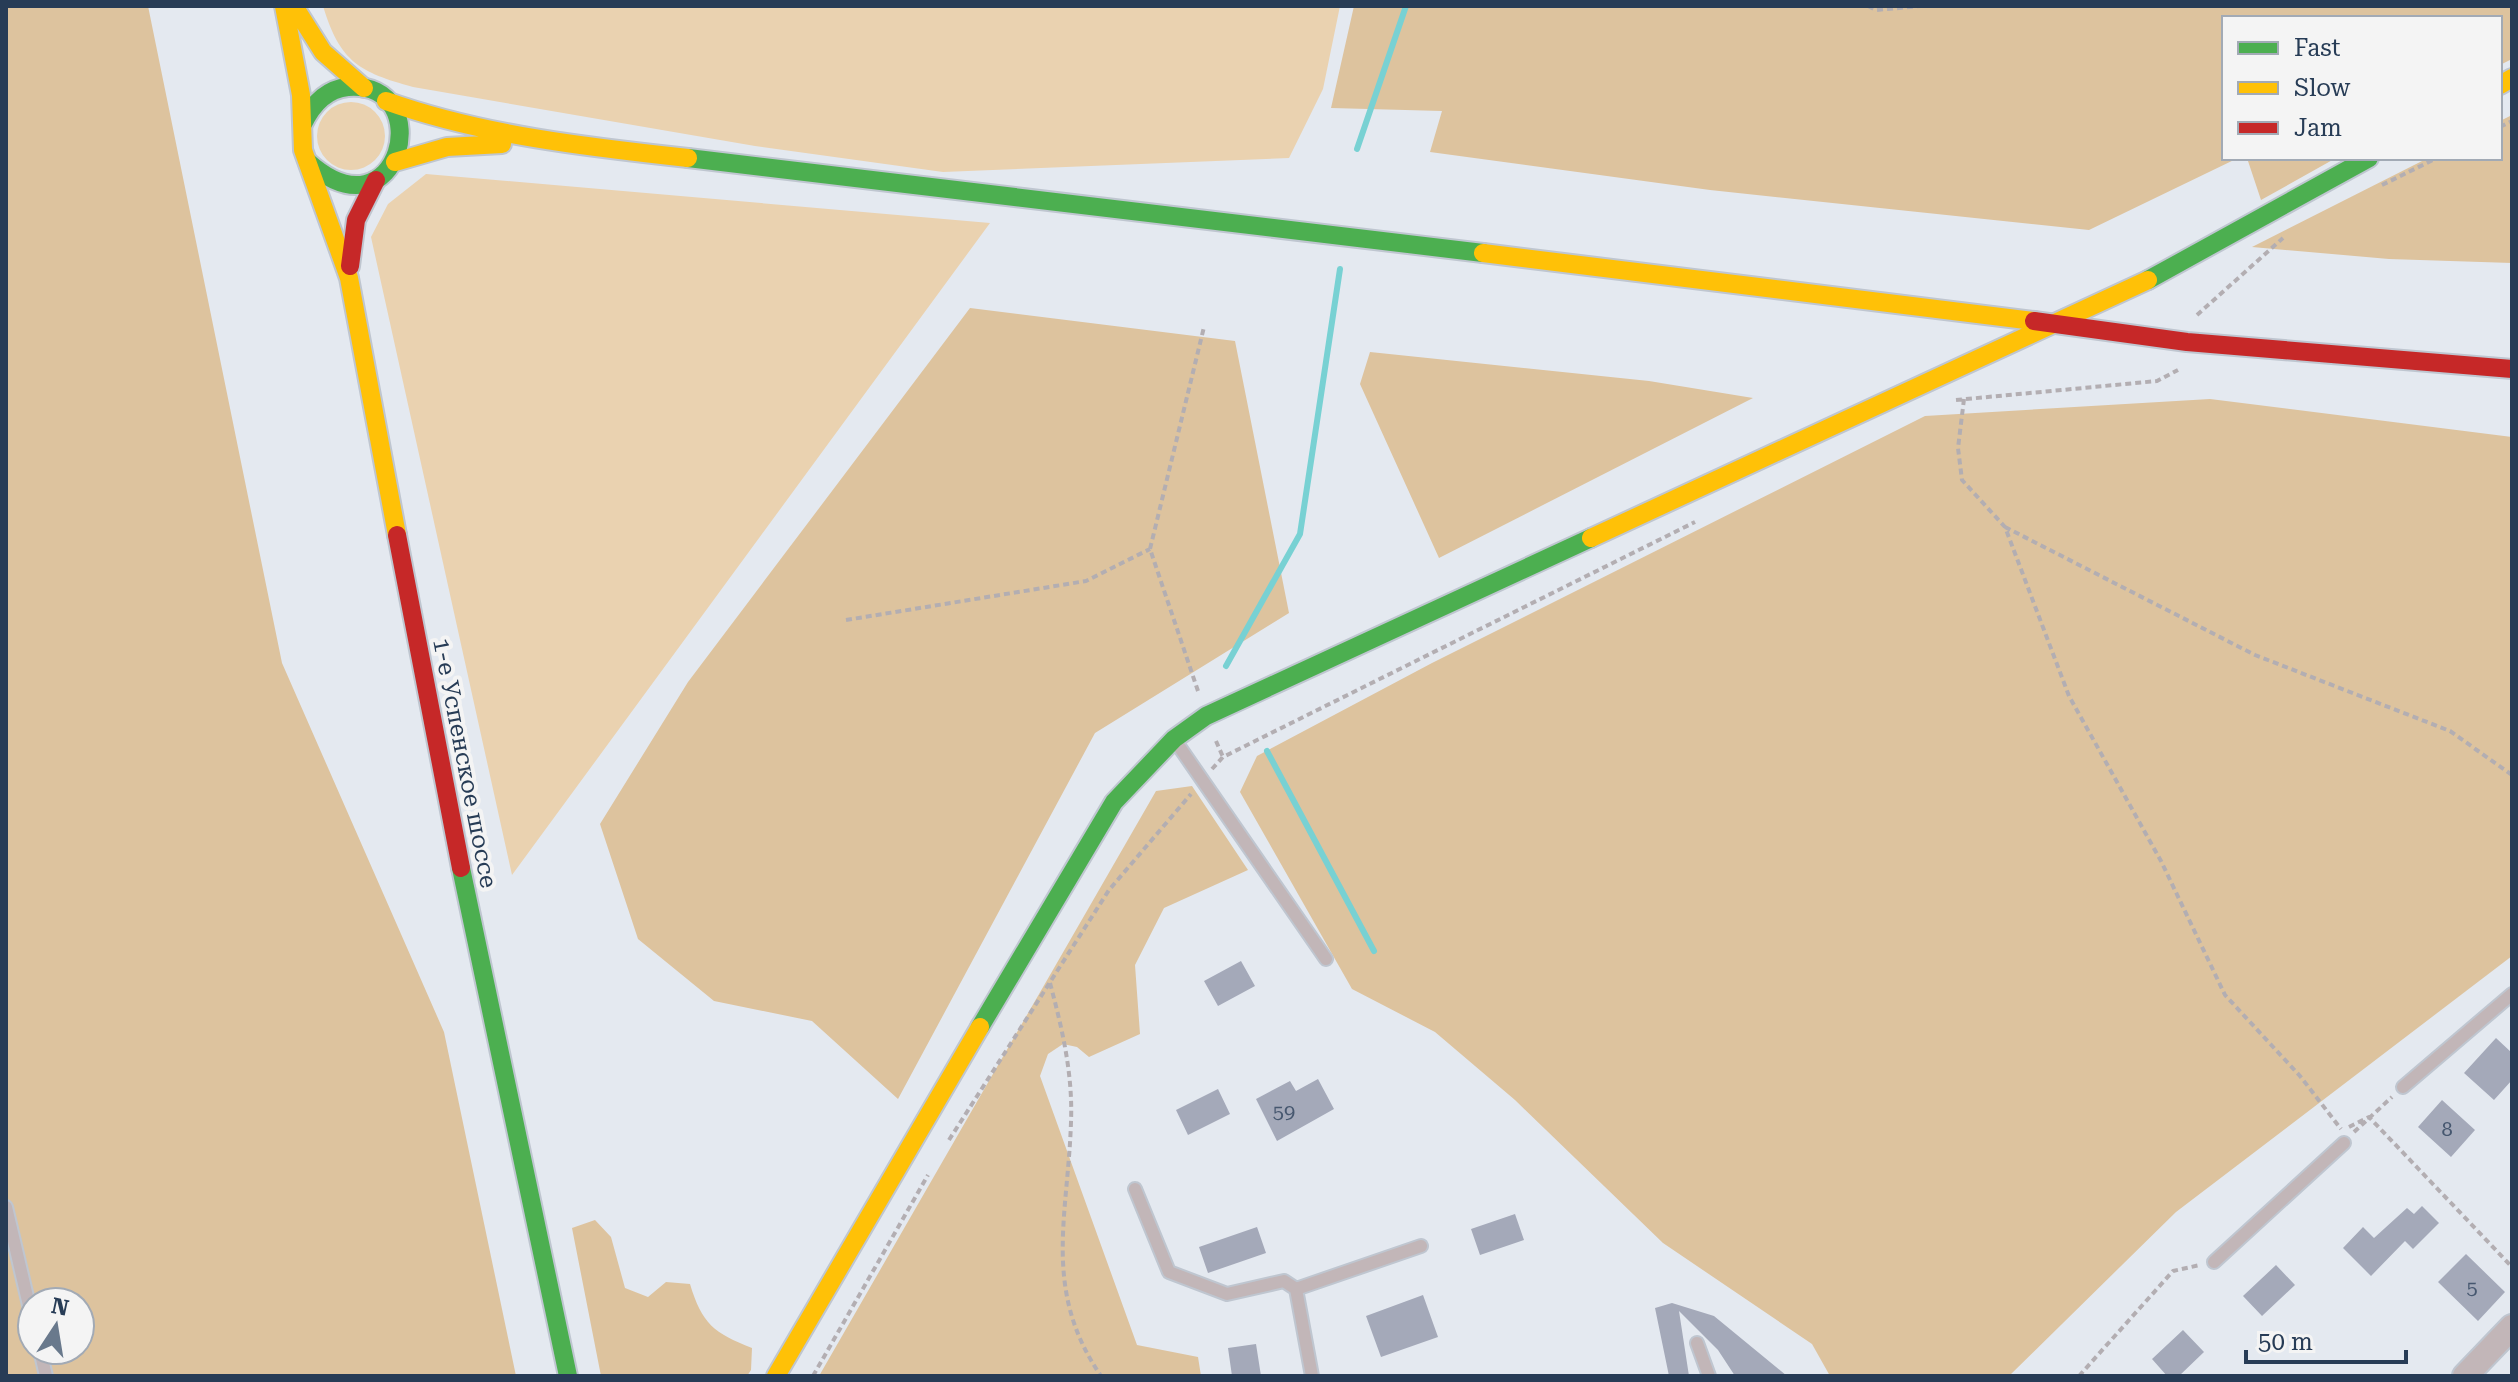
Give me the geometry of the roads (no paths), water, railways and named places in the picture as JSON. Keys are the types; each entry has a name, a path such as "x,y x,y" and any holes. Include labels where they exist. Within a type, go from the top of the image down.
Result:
{"main road":[{"name":"1-е Успенское шоссе","path":"284,6 303,124 303,150 349,278 451,822 568,1376"},
{"path":"294,6 317,46 341,75 386,101 422,114 591,147 1943,308 2167,339 2512,369"},
{"path":"303,124 308,112 326,94 338,88 364,88"},
{"path":"386,101 400,123 400,149 395,162"},
{"path":"349,278 350,232 360,203 376,180 395,162 421,150 472,143 591,147"},
{"path":"776,1376 1088,843 1114,802 1174,739 1206,716 2164,272 2365,160"},
{"path":"308,162 316,172 338,185 351,187 376,180"},
{"path":"2152,293 2164,272"},
{"path":"1943,308 1953,318 1960,337 1945,374"},
{"path":"2152,317 2167,339"}],"street":[{"path":"2465,1376 2512,1327"}],"lane":[{"path":"1174,739 1326,959"},
{"path":"2403,1087 2512,994"},
{"path":"2214,1262 2344,1143"},
{"path":"1135,1189 1169,1272 1227,1294 1284,1281 1296,1289 1312,1376"},
{"path":"6,1207 24,1286"},
{"path":"1296,1289 1421,1246"},
{"path":"1697,1343 1709,1376"}],"waterway":[{"path":"1357,149 1406,6"},
{"path":"1226,666 1300,534 1340,269"},
{"path":"1267,751 1374,951"}]}
